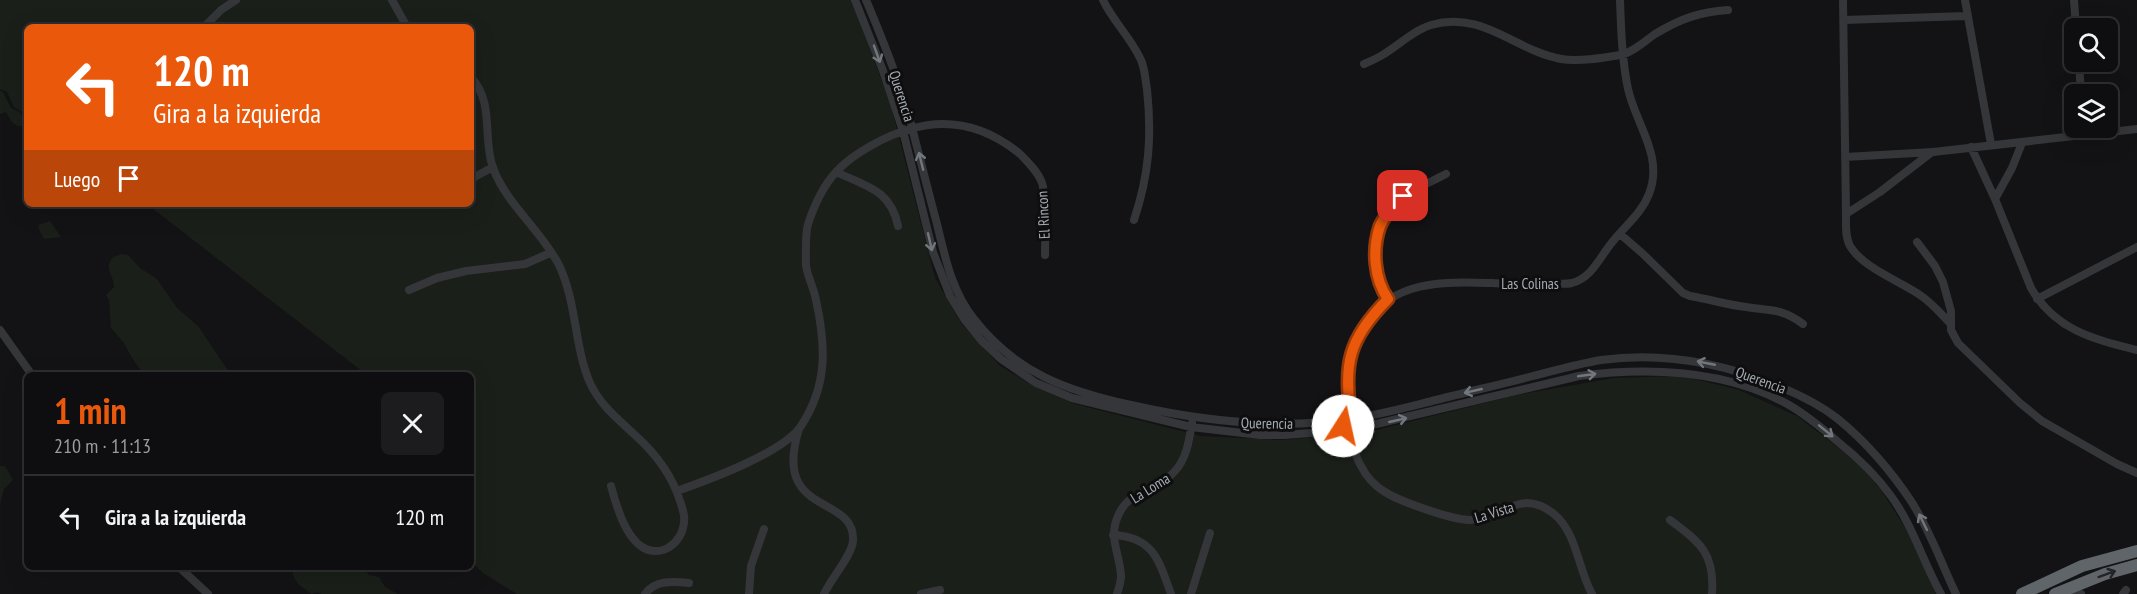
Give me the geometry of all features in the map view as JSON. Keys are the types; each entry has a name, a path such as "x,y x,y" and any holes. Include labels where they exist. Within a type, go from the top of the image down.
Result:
{"highway":[{"path":"2022,594 2091,564 2137,551"},
{"path":"2012,594 2060,569 2091,564"},
{"path":"2058,593 2137,565"}],"street":[{"path":"207,24 221,10 236,0"},
{"path":"392,0 405,24"},
{"name":"Querencia","path":"855,0 882,68 903,131 939,271 964,320 981,340 1001,359 1036,383 1072,398 1191,427 1260,435 1284,435 1351,430 1599,361 1665,357 1707,363 1795,392 1835,417 1869,449 1912,503 1956,594"},
{"name":"Querencia","path":"866,0 883,39 912,128 949,270 964,306 987,336 1005,353 1038,375 1072,391 1158,411 1259,424 1351,419 1510,387 1602,373 1664,372 1706,376 1749,389 1788,405 1822,428 1860,460 1892,497 1911,528 1941,594"},
{"path":"1103,0 1137,51 1145,72 1150,140 1148,163 1134,220"},
{"name":"Las Colinas","path":"1351,430 1347,384 1352,351 1371,316 1388,299 1403,291 1431,284 1459,282 1572,283 1592,270 1642,207 1653,184 1654,158 1632,106 1624,54 1620,0"},
{"path":"1843,0 1846,214 1849,244 1856,255 1921,296 1951,324"},
{"path":"1965,0 1990,144"},
{"path":"2074,0 2075,18"},
{"path":"1364,64 1383,55 1404,39 1430,25 1461,21 1492,29 1524,47 1562,59 1624,54 1683,19 1705,11 1728,10"},
{"path":"1844,20 1966,16"},
{"path":"474,81 485,101 493,167 514,205 538,234 558,265 572,305 581,351 591,384 602,403 663,465 677,491 685,519 678,539 667,549 654,551 642,547 631,535 611,486"},
{"name":"El Rincon","path":"836,171 876,143 912,128 943,123 966,125 988,133 1006,143 1027,160 1042,183 1045,255"},
{"path":"2118,130 2137,129"},
{"path":"1845,157 1933,152 2022,142 2064,134"},
{"path":"1995,199 2012,168 2022,142"},
{"path":"1971,147 2037,299 2052,315 2074,331 2137,350"},
{"path":"1846,214 1880,192 1933,152"},
{"path":"474,177 493,167"},
{"path":"677,491 711,478 772,450 786,441 799,428 816,398 822,368 822,334 816,297 806,266 808,225 822,192 836,171 886,197 892,206 898,226"},
{"path":"1388,299 1382,291 1376,272 1376,247 1381,225 1390,210 1403,196 1446,174"},
{"path":"1620,234 1683,293 1789,314 1803,324"},
{"path":"1917,242 1935,266 1943,282 1951,311 1953,337 1958,343 2020,404 2042,421 2116,464 2137,473"},
{"path":"2037,299 2137,247"},
{"path":"409,290 437,278 466,271 525,264 550,253"},
{"path":"0,330 30,372"},
{"name":"La Loma","path":"1117,594 1121,577 1113,535 1118,516 1124,504 1134,495 1163,482 1175,472 1186,451 1194,417"},
{"path":"1284,435 1302,429 1343,426 1351,419"},
{"path":"1191,427 1200,422 1240,427 1259,424"},
{"path":"799,428 792,456 796,477 808,496 843,516 852,532 853,542 850,552 824,594"},
{"name":"La Vista","path":"1351,430 1355,454 1367,476 1384,491 1408,503 1471,520 1486,517 1510,505 1523,504 1537,505 1553,514 1565,527 1574,545 1580,568 1592,594"},
{"path":"1860,460 1869,449"},
{"path":"1670,520 1698,543 1710,561 1713,578 1712,594"},
{"path":"749,594 751,566 764,529"},
{"path":"1191,594 1210,533"},
{"path":"1113,535 1126,536 1147,544 1157,557 1171,594"},
{"path":"1925,558 1937,553"},
{"path":"182,570 208,594"},
{"path":"645,594 650,587 660,583 688,583"},
{"path":"921,594 940,590"},
{"path":"2058,593 2069,591 2081,594"}],"shaded area":[{"path":"0,0 852,0 891,106 935,278 961,323 1000,366 1035,387 1075,404 1201,436 1281,440 1360,434 1517,395 1614,378 1680,376 1715,384 1739,390 1797,416 1857,462 1881,490 1906,529 1936,594 517,594 483,573 474,564 474,372 363,372 151,207 474,207 474,24 24,24 24,113 14,107 7,92 0,89"},
{"path":"0,91 3,92 11,108 20,112 24,126 17,126 6,112 0,114"},
{"path":"50,221 61,237 44,239 38,225"},
{"path":"128,255 140,268 157,279 177,308 198,326 229,372 142,372 124,343 111,328 109,300 106,295 114,287 109,269 113,257"},
{"path":"0,466 5,466 13,480 4,489 0,504"},
{"path":"293,570 365,570 369,575 379,577 385,587 398,594 321,594 317,592 312,594 301,586"}],"route":[{"path":"1343,426 1351,419 1347,368 1352,351 1360,332 1371,316 1388,299 1382,291 1376,272 1376,247 1381,225 1390,210 1403,196"}]}
